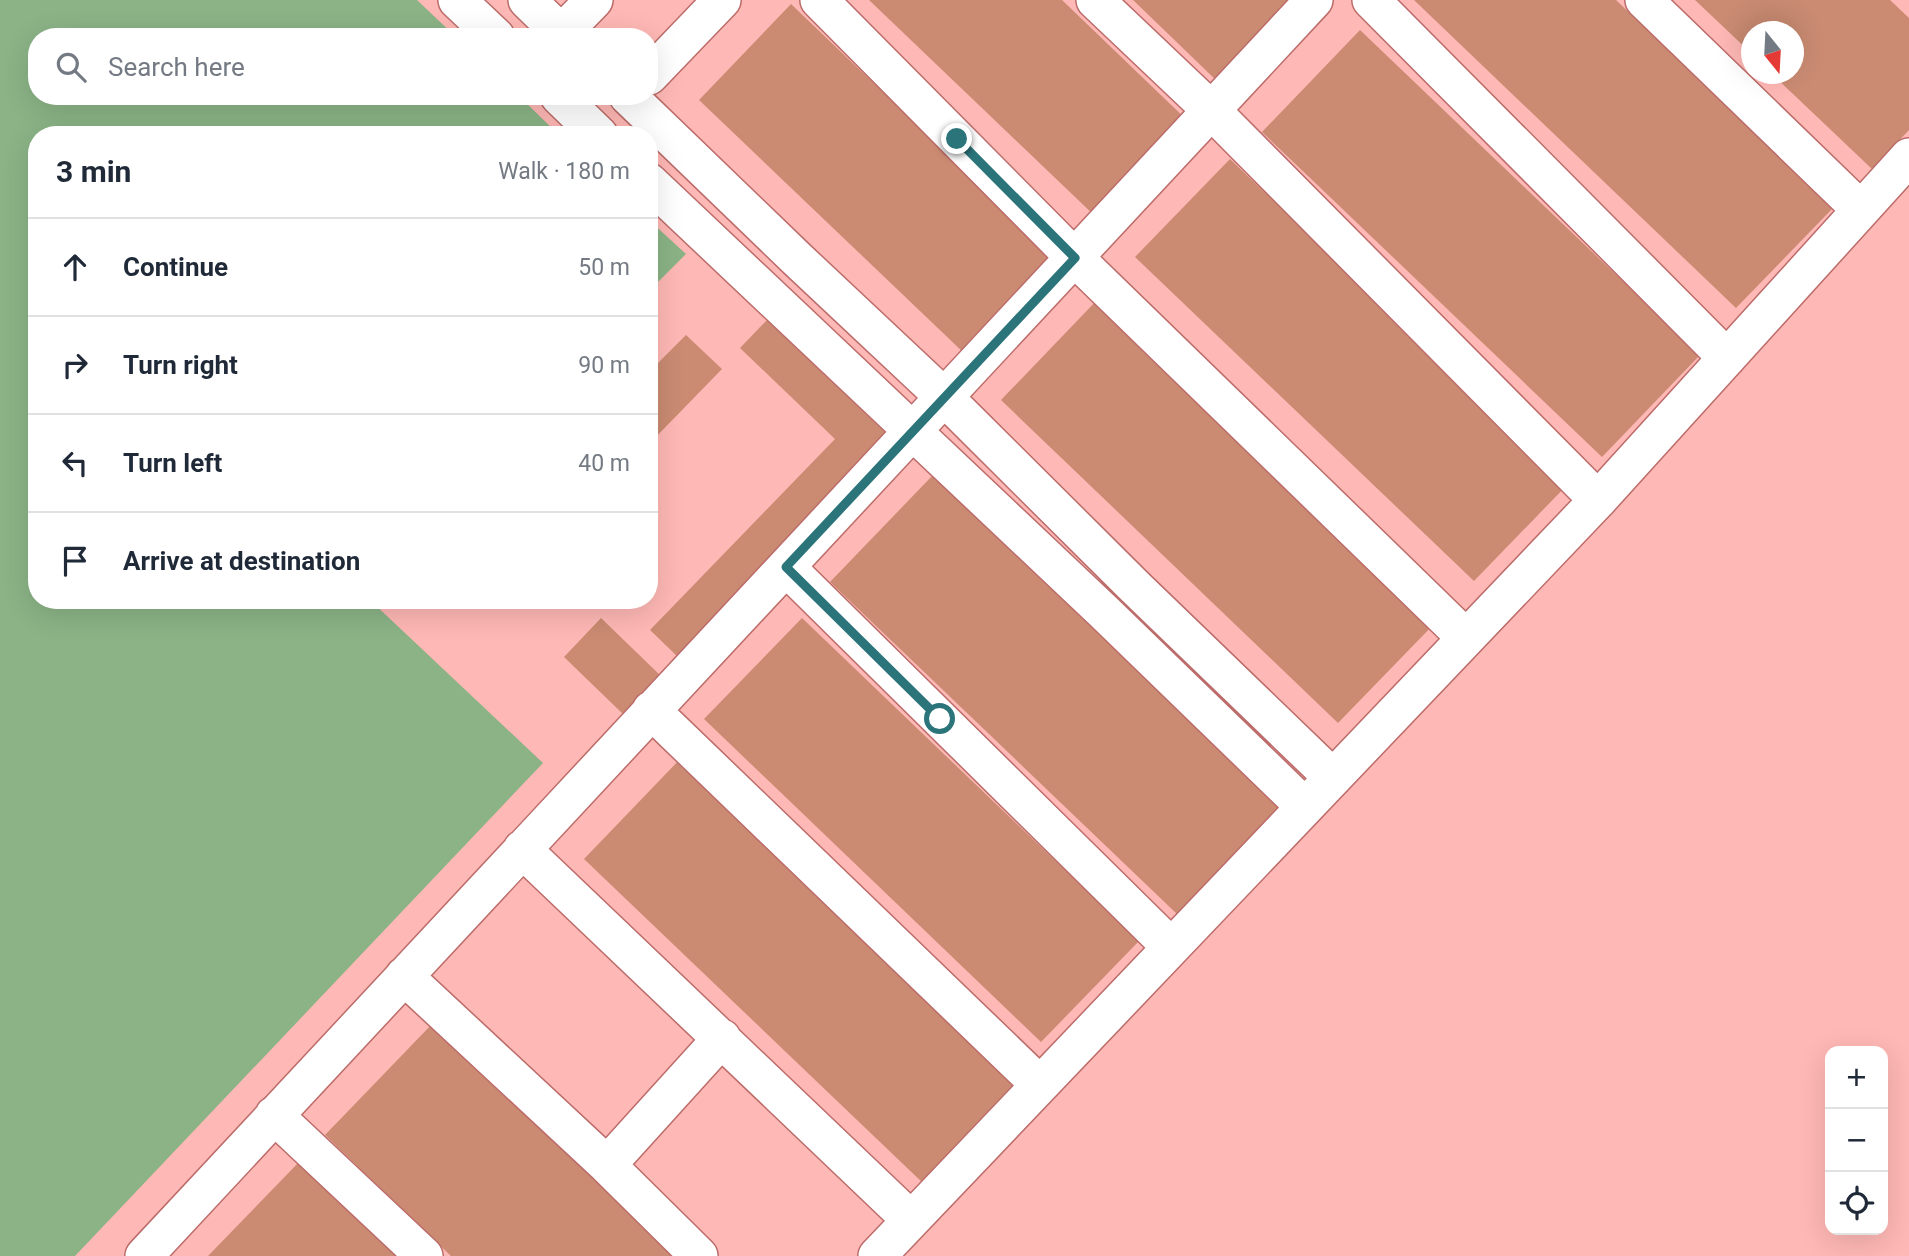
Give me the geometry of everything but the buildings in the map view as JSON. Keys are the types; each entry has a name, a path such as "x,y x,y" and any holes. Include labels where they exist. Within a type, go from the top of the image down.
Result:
{"street":[{"path":"457,0 487,28"},
{"path":"527,0 554,28"},
{"path":"569,28 594,0"},
{"path":"658,67 722,0"},
{"path":"819,0 1075,258 1466,638"},
{"path":"1095,0 1212,111 1598,500"},
{"path":"146,1255 1314,0"},
{"path":"1371,0 1727,358"},
{"path":"1644,0 1861,209"},
{"path":"568,105 590,126"},
{"path":"647,105 797,259 944,397 1333,778"},
{"path":"877,1256 1598,500 1909,157"},
{"path":"658,191 1104,612 1305,807"},
{"path":"766,293 797,259"},
{"path":"786,567 1171,947"},
{"path":"1104,612 1135,587"},
{"path":"651,710 1040,1085"},
{"path":"522,849 911,1220"},
{"path":"404,976 607,1165 699,1256"},
{"path":"607,1165 722,1038"},
{"path":"274,1115 424,1256"}],"green space":[{"path":"0,0 417,0 447,28 28,28 28,105 528,105 550,126 28,126 28,609 380,609 543,763 75,1256 0,1256"},
{"path":"658,228 686,254 658,282"}],"route":[{"path":"940,719 786,567 1075,258 957,139"}]}
